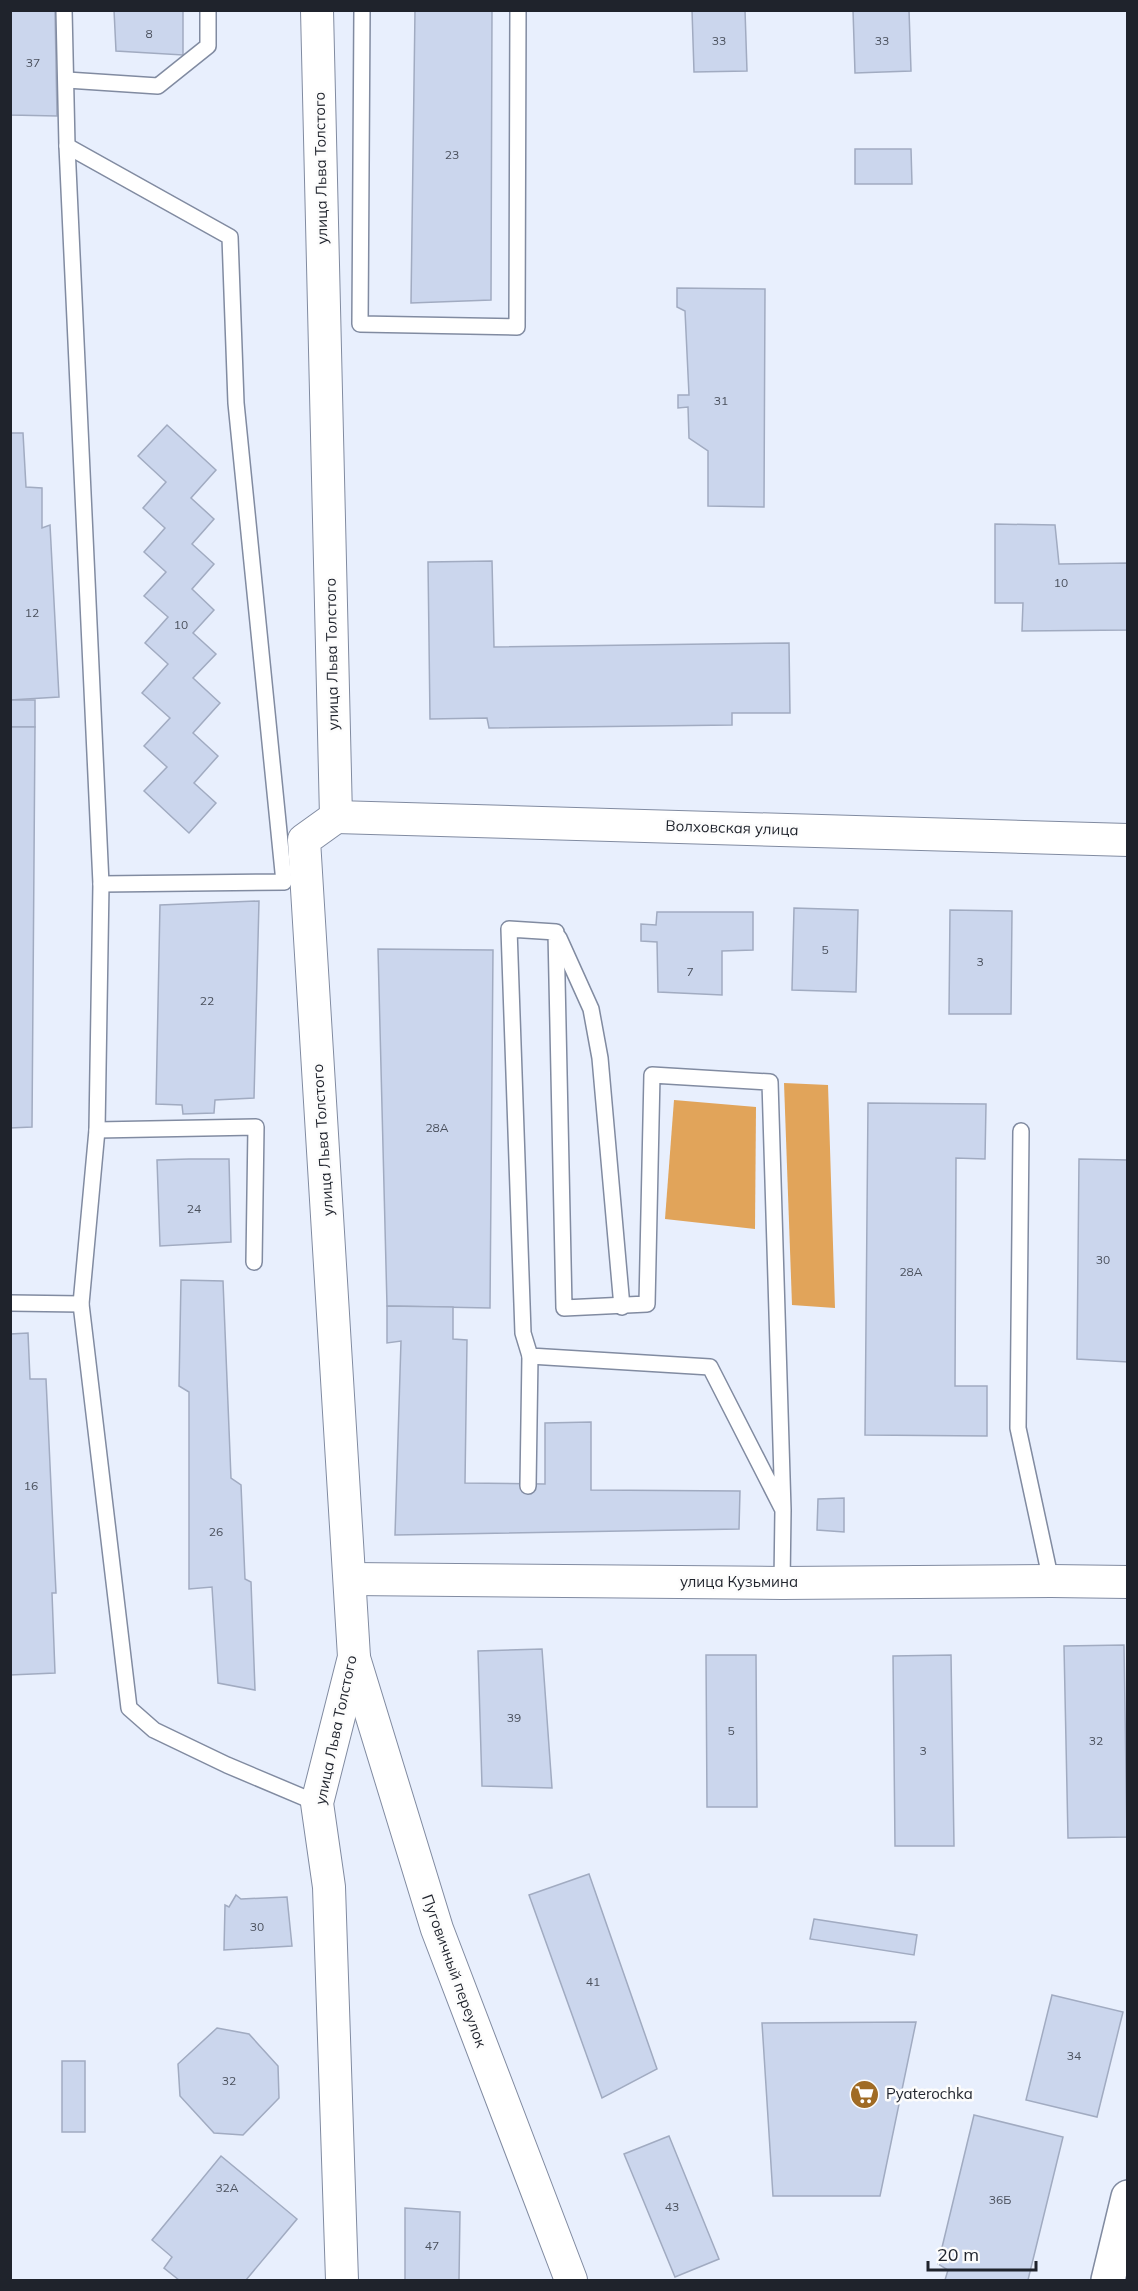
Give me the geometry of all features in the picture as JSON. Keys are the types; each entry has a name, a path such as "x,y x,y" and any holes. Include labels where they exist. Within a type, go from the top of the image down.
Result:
{"main road":[{"path":"1108,2280 1128,2197"}],"street":[{"name":"улица Льва Толстого","path":"317,10 336,818 304,840 354,1657 317,1803 329,1887 342,2280"},
{"name":"Волховская улица","path":"336,818 1128,840"},
{"name":"улица Кузьмина","path":"351,1579 782,1583 1128,1582"},
{"name":"Пуговичный переулок","path":"354,1657 437,1929 571,2280"}],"lane":[{"path":"64,10 101,884 97,1130 81,1304 129,1708 154,1730 226,1765 317,1803"},
{"path":"67,80 158,86 208,46 208,10"},
{"path":"362,10 360,324 517,327 518,10"},
{"path":"68,146 230,237 236,403 284,882 101,884"},
{"path":"528,1486 530,1356 523,1333 509,929 556,932"},
{"path":"556,932 564,1308 647,1304 652,1076 770,1082 783,1510 782,1583"},
{"path":"556,932 591,1009 600,1058 622,1307"},
{"path":"97,1130 256,1127 254,1262"},
{"path":"1021,1131 1018,1428 1051,1581"},
{"path":"10,1303 81,1304"},
{"path":"530,1356 710,1367 783,1510"}],"shaded area":[{"path":"784,1083 828,1085 835,1308 792,1305"},
{"path":"674,1100 756,1107 755,1229 665,1219"}],"building":[{"path":"10,10 55,10 57,116 10,115"},
{"path":"114,10 183,10 183,55 116,51"},
{"path":"415,10 492,10 491,300 411,303"},
{"path":"692,10 745,10 747,71 694,72"},
{"path":"853,10 909,10 911,71 855,73"},
{"path":"855,149 911,149 912,184 855,184"},
{"path":"677,288 765,289 764,507 708,506 708,451 689,438 688,407 678,408 678,395 689,395 685,311 677,307"},
{"path":"167,425 216,470 191,498 214,519 192,544 214,564 192,589 214,610 193,633 216,654 193,678 220,703 193,733 218,756 194,783 216,803 189,833 144,791 167,767 144,746 170,718 142,693 168,664 145,643 168,617 144,596 166,572 144,552 165,528 143,508 166,482 138,456"},
{"path":"10,433 23,433 26,487 42,488 42,528 50,525 59,697 10,700"},
{"path":"995,524 1055,525 1059,564 1128,563 1128,630 1022,631 1023,603 995,603"},
{"path":"492,561 494,647 789,643 790,713 732,713 732,725 489,728 487,718 430,719 428,562"},
{"path":"10,700 35,700 35,727 10,727"},
{"path":"10,727 35,727 32,1127 10,1128"},
{"path":"259,901 254,1098 215,1100 214,1113 183,1114 182,1105 156,1104 160,905"},
{"path":"794,908 858,910 856,992 792,990"},
{"path":"950,910 1012,911 1011,1014 949,1014"},
{"path":"657,912 753,912 753,950 722,951 722,995 658,992 657,942 641,941 641,924 656,925"},
{"path":"378,949 493,950 490,1308 387,1306"},
{"path":"868,1103 986,1104 985,1159 956,1158 955,1386 987,1386 987,1436 865,1435"},
{"path":"229,1159 231,1242 160,1246 157,1160"},
{"path":"1079,1159 1128,1160 1128,1362 1077,1359"},
{"path":"181,1280 223,1281 231,1478 241,1485 245,1579 251,1582 255,1690 218,1683 212,1587 189,1589 189,1392 179,1386"},
{"path":"387,1306 453,1307 453,1339 467,1340 465,1483 545,1484 545,1423 591,1422 591,1490 740,1491 739,1529 395,1535 401,1341 387,1343"},
{"path":"28,1333 30,1379 46,1379 56,1593 52,1593 55,1673 10,1675 10,1334"},
{"path":"844,1498 844,1532 817,1530 818,1499"},
{"path":"1124,1645 1127,1837 1068,1838 1064,1646"},
{"path":"542,1649 552,1788 482,1786 478,1651"},
{"path":"706,1655 756,1655 757,1807 707,1807"},
{"path":"951,1655 954,1846 895,1846 893,1656"},
{"path":"589,1874 657,2069 602,2098 529,1895"},
{"path":"236,1895 241,1899 287,1897 292,1946 224,1950 225,1905 229,1907"},
{"path":"814,1919 917,1935 914,1955 810,1939"},
{"path":"1052,1995 1123,2012 1097,2117 1026,2100"},
{"path":"916,2022 880,2196 773,2196 762,2023"},
{"path":"217,2028 249,2034 278,2066 279,2098 243,2135 214,2133 180,2096 178,2064"},
{"path":"62,2061 85,2061 85,2132 62,2132"},
{"path":"974,2115 1063,2137 1028,2280 945,2280 948,2270 938,2264"},
{"path":"669,2136 719,2259 675,2277 624,2154"},
{"path":"221,2156 297,2219 246,2280 179,2280 164,2268 172,2257 152,2240"},
{"path":"405,2208 460,2212 459,2280 405,2280"}],"place":[{"name":"Pyaterochka","path":"865,2094"}]}
